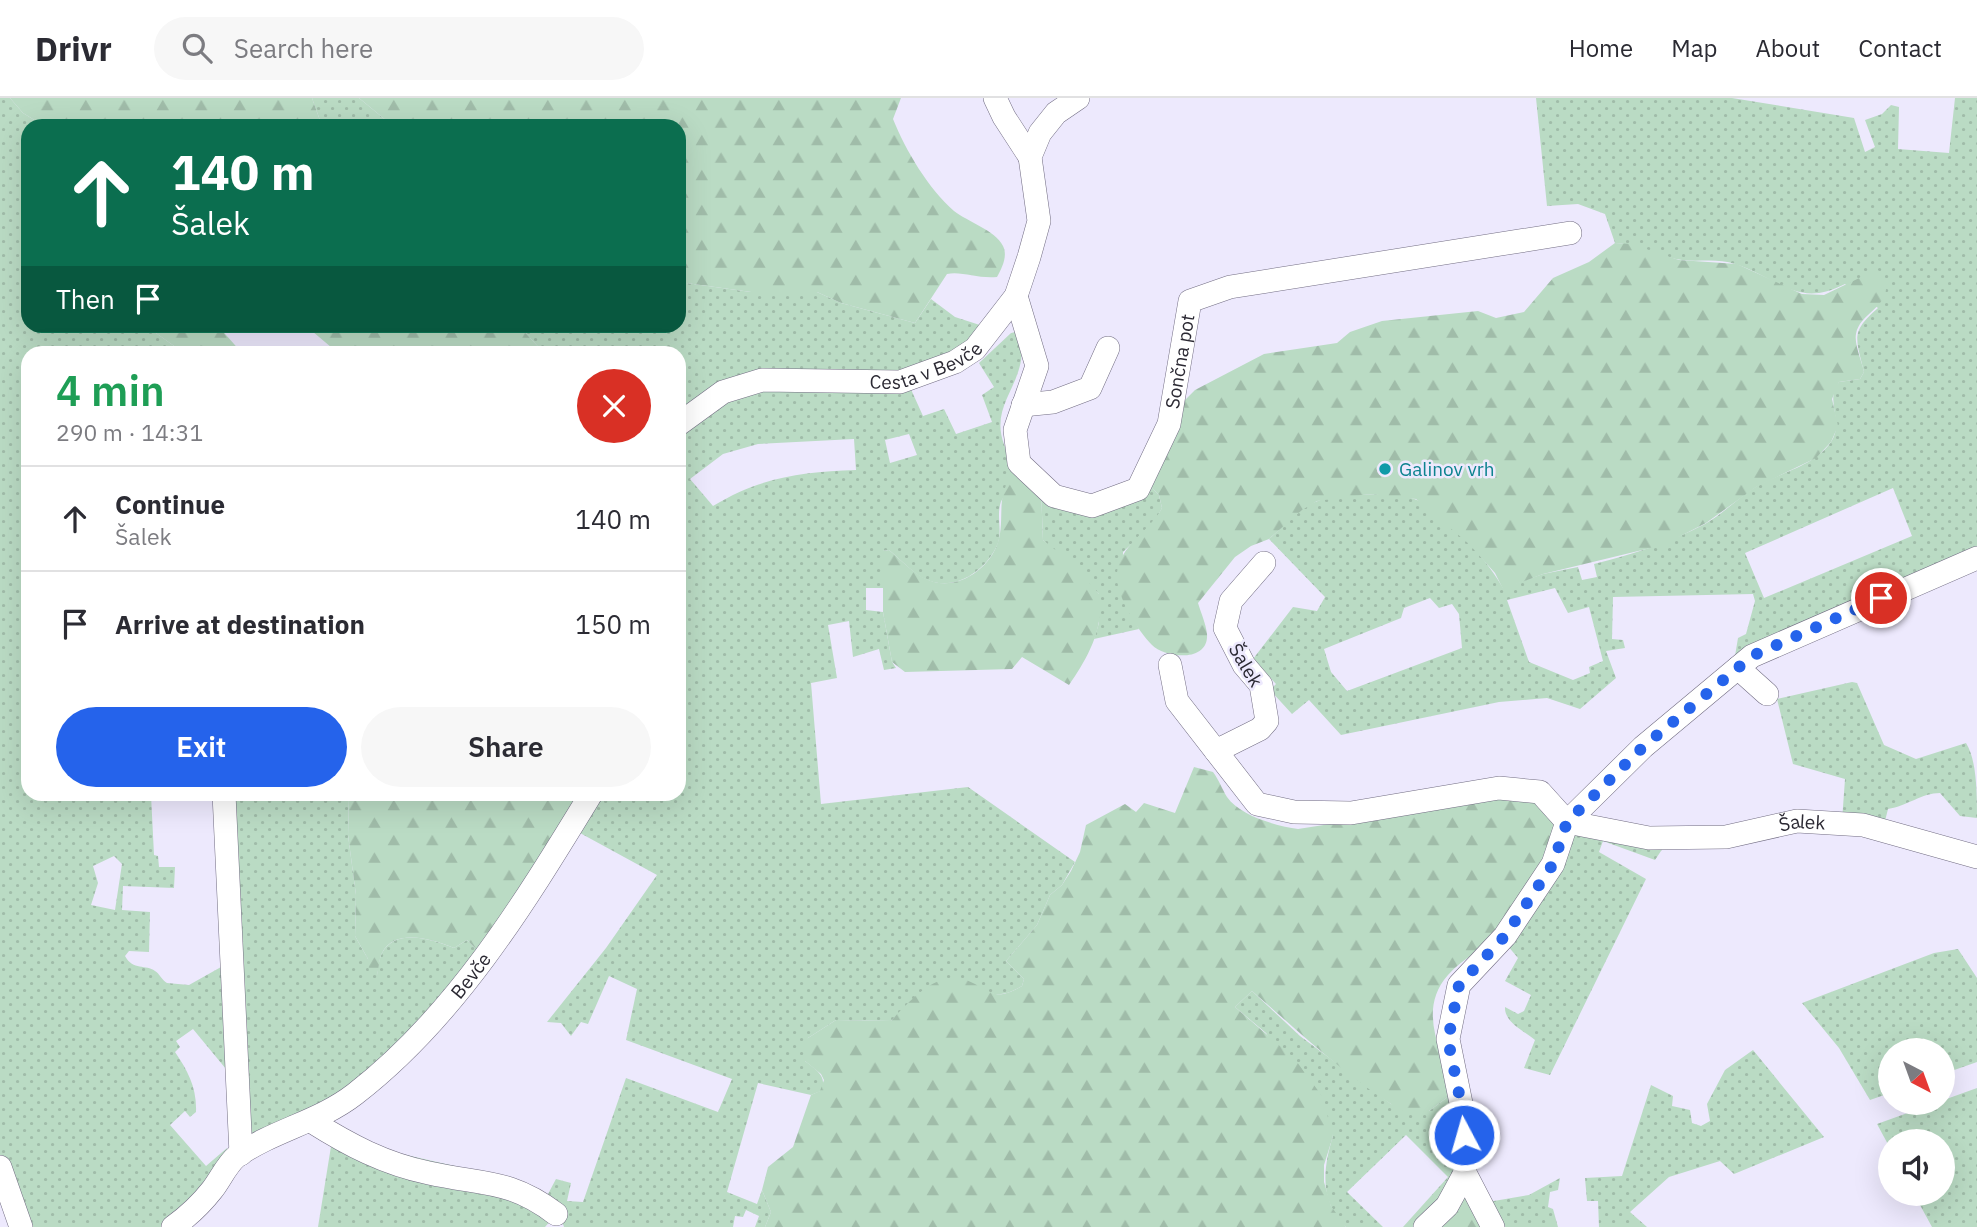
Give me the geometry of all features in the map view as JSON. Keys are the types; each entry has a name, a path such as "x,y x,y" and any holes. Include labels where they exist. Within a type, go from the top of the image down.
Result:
{"street":[{"name":"Cesta v Bevče","path":"686,419 723,392 762,380 900,382 955,362 975,349 1016,296 1040,221 1030,157 995,98"},
{"path":"1030,157 1040,133 1056,113 1078,98"},
{"name":"Sončna pot","path":"1016,296 1037,366 1015,430 1019,463 1054,496 1092,506 1138,489 1169,424 1190,302 1198,296 1230,287 1570,233"},
{"path":"1023,405 1053,402 1090,388 1108,348"},
{"path":"1493,1227 1465,1173 1463,1113 1448,1040 1459,985 1505,936 1553,864 1567,822 1643,747 1752,656 1977,558"},
{"name":"Šalek","path":"1216,751 1260,729 1267,720 1261,685 1244,665 1225,628 1231,601 1264,563"},
{"path":"1170,664 1177,701 1257,804 1294,812 1351,813 1499,788 1540,792 1567,822"},
{"path":"1738,668 1766,694"},
{"path":"224,801 241,1154"},
{"name":"Bevče","path":"173,1227 211,1191 234,1158 257,1143 311,1121 355,1094 427,1026 516,917 588,801"},
{"name":"Šalek","path":"1567,822 1649,838 1726,837 1797,821 1863,825 1977,857"},
{"path":"311,1121 379,1160 430,1173 507,1185 533,1197 556,1214"},
{"path":"0,1167 21,1227"},
{"path":"1425,1227 1447,1206 1465,1173"}],"green space":[{"path":"0,98 10,98 23,113 33,119 21,119 21,333 156,333 174,346 21,346 21,801 151,801 154,855 158,856 159,867 175,867 174,888 123,886 122,910 150,912 149,952 129,951 125,956 132,964 155,971 167,983 189,985 221,967 227,967 226,1069 193,1029 176,1041 180,1047 175,1052 193,1087 196,1112 190,1117 185,1111 170,1125 206,1166 227,1148 220,1168 167,1227 25,1227 0,1165","holes":["114,856 122,864 115,910 91,905 98,883 93,866"]},
{"path":"10,98 312,98 320,119 33,119 23,113"},
{"path":"312,98 359,98 384,119 320,119"},
{"path":"359,98 901,98 893,119 919,168 935,191 954,211 999,240 1005,254 1004,262 997,277 947,274 915,323 841,303 817,292 751,292 686,283 686,119 384,119"},
{"path":"1536,98 1732,98 1854,118 1865,152 1875,147 1865,120 1882,114 1891,105 1899,107 1898,149 1949,153 1955,98 1977,98 1977,553 1735,656 1738,638 1746,634 1755,601 1753,594 1613,597 1612,639 1623,640 1625,648 1606,651 1616,678 1580,709 1547,698 1499,702 1341,735 1309,700 1292,714 1270,690 1276,684 1253,659 1293,607 1317,611 1325,597 1269,539 1309,505 1324,499 1351,495 1408,497 1429,506 1453,526 1477,552 1503,588 1543,574 1578,567 1582,580 1597,577 1594,564 1651,547 1705,524 1757,486 1816,457 1831,442 1836,427 1833,397 1835,389 1839,382 1860,379 1864,372 1858,343 1859,330 1878,308 1845,284 1828,291 1801,292 1729,262 1682,260 1615,243 1605,214 1578,204 1547,206","holes":["1893,488 1912,536 1764,598 1745,553","1555,588 1568,613 1589,607 1603,661 1589,667 1590,673 1573,680 1529,662 1507,600","1430,598 1439,608 1452,604 1459,614 1462,648 1347,691 1331,672 1324,649 1401,618 1404,608"]},
{"path":"1615,243 1631,244 1679,260 1737,264 1802,294 1824,295 1876,270 1883,272 1886,284 1882,301 1864,319 1856,334 1864,372 1860,379 1839,382 1832,399 1838,426 1831,442 1816,458 1756,487 1706,523 1663,545 1543,574 1503,589 1495,573 1469,544 1416,499 1370,494 1317,501 1302,510 1269,539 1251,546 1235,557 1198,603 1207,634 1206,643 1201,650 1185,655 1166,653 1146,638 1123,601 1117,573 1123,554 1162,508 1159,495 1141,477 1178,421 1185,400 1195,390 1264,354 1337,343 1350,332 1382,321 1478,311 1496,318 1524,312 1553,278 1589,262"},
{"path":"686,283 751,292 817,292 841,303 915,323 931,299 955,317 986,327 970,346 895,377 824,372 686,412 686,346 538,346 525,333 686,333"},
{"path":"1020,331 1022,352 1019,370 1001,416 1001,432 1007,452 1022,475 1001,501 999,538 993,553 986,563 968,577 946,583 923,578 889,550 883,551 885,588 866,588 866,610 883,612 892,662 896,668 884,670 879,649 853,657 849,621 828,625 837,678 811,683 821,804 968,787 1075,862 1062,885 1050,895 1037,925 1006,961 1024,979 1022,986 1002,994 981,990 897,1015 891,1021 836,1020 808,1038 805,1061 822,1077 821,1091 811,1095 758,1083 727,1192 757,1204 762,1190 771,1212 765,1227 755,1227 759,1216 746,1210 743,1217 735,1216 733,1227 564,1227 556,1204 548,1194 556,1179 571,1183 567,1201 583,1202 626,1078 718,1112 732,1079 626,1040 637,989 609,976 588,1024 581,1022 571,1036 561,1023 547,1022 606,948 657,875 580,833 596,801 686,801 686,426 703,412 764,388 909,385 923,416 944,409 956,434 992,422 982,395 994,387 979,363 1011,333","holes":["909,434 917,455 890,463 885,440","854,439 856,470 818,472 765,482 713,506 690,479 723,454 758,444"]},
{"path":"156,333 224,333 236,346 174,346"},
{"path":"314,333 525,333 538,346 330,346"},
{"path":"1022,475 1041,489 1043,540 1073,564 1099,594 1097,631 1082,665 1069,685 1022,657 1012,669 905,672 892,662 883,612 883,551 889,550 915,572 935,582 947,583 968,577 987,562 993,553 1000,534 1003,494 1010,478"},
{"path":"1141,477 1159,495 1162,508 1154,523 1123,552 1122,596 1139,629 1094,639 1099,623 1099,594 1043,540 1041,489 1090,499"},
{"path":"1857,683 1884,745 1916,759 1966,743 1974,768 1977,818 1960,816 1940,793 1888,809 1884,825 1842,821 1845,779 1793,764 1777,699"},
{"path":"1194,767 1213,772 1227,797 1241,810 1270,823 1298,829 1491,799 1538,798 1554,816 1559,837 1510,923 1454,969 1439,989 1433,1018 1453,1093 1429,1111 1409,1115 1387,1102 1328,1057 1252,991 1235,1007 1294,1058 1322,1096 1333,1136 1324,1165 1324,1182 1331,1206 1346,1227 765,1227 771,1212 762,1190 768,1167 793,1147 811,1095 820,1091 824,1080 821,1074 805,1061 804,1043 808,1038 836,1020 891,1021 924,990 944,979 966,980 998,994 1005,994 1022,986 1024,979 1006,961 1037,925 1050,895 1062,885 1071,871 1080,852 1086,825 1125,804 1136,812 1144,803 1175,813"},
{"path":"229,801 349,801 348,835 356,895 355,936 377,975 382,953 396,940 426,939 454,948 467,940 479,952 438,1002 357,1086 263,1137 248,1134"},
{"path":"349,801 581,801 479,952 467,940 454,948 426,939 396,940 388,945 381,955 377,975 369,973 368,959 355,936 356,895 348,835"},
{"path":"1575,835 1665,845 1655,860 1603,841 1599,852 1646,879 1550,1075 1524,1068 1535,1040 1516,1026 1508,1017 1505,1007 1518,1014 1524,1011 1531,995 1505,981 1518,958 1507,945"},
{"path":"1958,949 1977,978 1977,1062 1955,1070 1955,1038 1878,1038 1878,1097 1870,1100 1839,1048 1802,1003 1934,953"},
{"path":"1252,991 1300,1036 1391,1104 1429,1111 1453,1093 1454,1179 1418,1227 1403,1227 1448,1177 1406,1135 1347,1192 1383,1227 1346,1227 1337,1217 1327,1196 1326,1184 1327,1160 1333,1136 1266,1033 1235,1007"},
{"path":"1753,1050 1824,1137 1734,1174 1720,1161 1669,1177 1630,1212 1647,1227 1599,1227 1598,1201 1587,1201 1585,1178 1622,1176 1651,1085 1673,1096 1672,1106 1690,1110 1692,1123 1701,1126 1710,1121 1707,1104 1725,1070"},
{"path":"1977,1088 1977,1227 1932,1227 1921,1206 1955,1206 1955,1129 1880,1129 1877,1124 1902,1115 1955,1115 1955,1096"},
{"path":"333,1134 402,1154 512,1179 553,1218 545,1227 318,1227"},
{"path":"1560,1178 1558,1190 1550,1192 1548,1207 1553,1209 1558,1227 1497,1227 1488,1202 1529,1195"},
{"path":"1465,1195 1485,1227 1436,1227"}],"place":[{"name":"Galinov vrh","path":"1385,469"}],"route":[{"path":"1464,1135 1463,1113 1448,1040 1459,985 1505,936 1553,864 1567,822 1643,747 1752,656 1881,598"}]}
